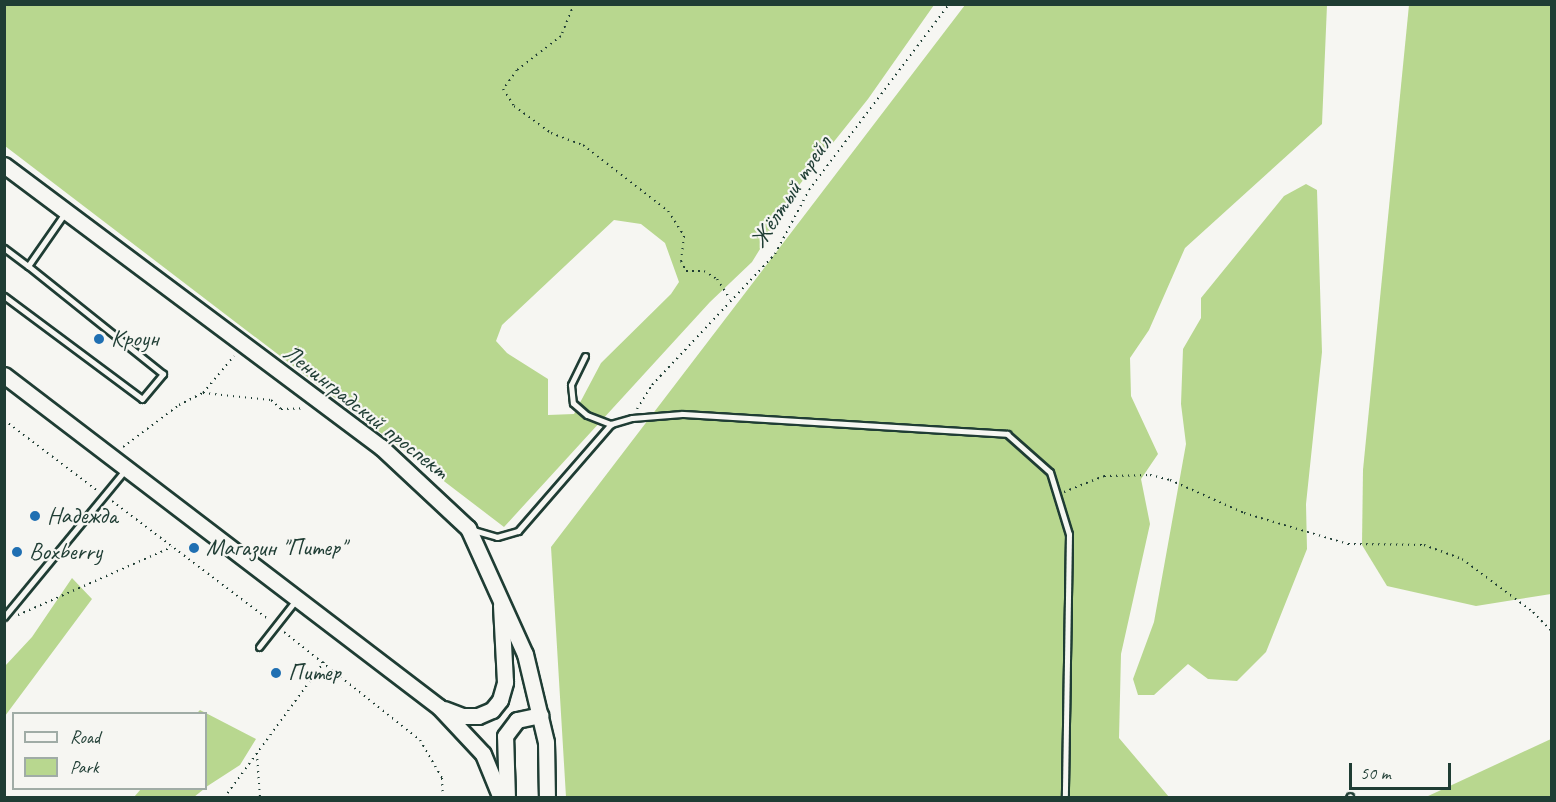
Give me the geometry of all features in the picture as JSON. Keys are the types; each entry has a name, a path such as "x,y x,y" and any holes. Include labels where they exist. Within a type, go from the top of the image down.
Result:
{"main road":[{"name":"Ленинградский проспект","path":"4,165 381,447 468,528 500,592 525,654 546,742 547,798"},
{"path":"4,375 439,707 483,754 501,798"},
{"path":"439,707 462,716 478,716 492,710 500,700 505,682 500,592"},
{"path":"507,798 505,736 517,720 540,715"}],"lane":[{"path":"28,266 66,211"},
{"path":"4,248 163,374 142,399 4,296"},
{"path":"585,356 571,385 573,403 587,415 611,424"},
{"path":"468,528 497,537 518,531 611,424 632,418 682,414 1007,434 1050,472 1069,534 1065,798"},
{"path":"4,617 126,469"},
{"path":"259,646 296,600"}],"path":[{"path":"574,4 561,36 517,70 503,89 514,106 551,133 583,145 668,211 684,236 681,261 686,271 704,271 717,279 730,299"},
{"name":"Жёлтый трейл","path":"632,418 652,385 774,254 809,190 949,4"},
{"path":"110,457 179,405 203,393 243,344"},
{"path":"203,393 271,400 281,409 300,409 320,401"},
{"path":"4,420 276,625 420,740 442,778 443,798"},
{"path":"1057,495 1104,476 1150,475 1170,480 1244,513 1348,544 1424,545 1462,559 1533,612 1551,632"},
{"path":"13,618 172,547"},
{"path":"224,798 324,662"},
{"path":"257,753 260,798"}],"green space":[{"path":"4,5 934,5 868,99 800,184 752,262 710,302 504,527 5,146","holes":["614,220 641,224 665,243 679,282 671,294 601,363 574,414 548,415 548,379 507,353 496,341 502,325"]},
{"path":"965,5 1327,5 1322,124 1185,248 1149,330 1130,358 1131,396 1158,454 1141,479 1150,524 1121,654 1119,738 1169,797 566,797 551,547"},
{"path":"1409,5 1551,5 1551,594 1476,606 1387,586 1362,545 1363,470"},
{"path":"1306,184 1317,190 1322,352 1306,504 1307,549 1266,652 1237,681 1208,679 1188,664 1154,695 1138,695 1133,679 1154,622 1186,444 1181,404 1183,349 1201,318 1201,298 1284,196"},
{"path":"72,578 92,599 5,716 5,666 32,637"},
{"path":"207,714 256,739 240,765 207,786"},
{"path":"1551,739 1551,797 1426,797"},
{"path":"140,790 203,790 194,797 134,797"}],"place":[{"name":"Кроун","path":"99,339"},
{"name":"Надежда","path":"35,516"},
{"name":"Магазин \"Питер\"","path":"194,548"},
{"name":"Boxberry","path":"17,552"},
{"name":"Питер","path":"276,673"}]}
